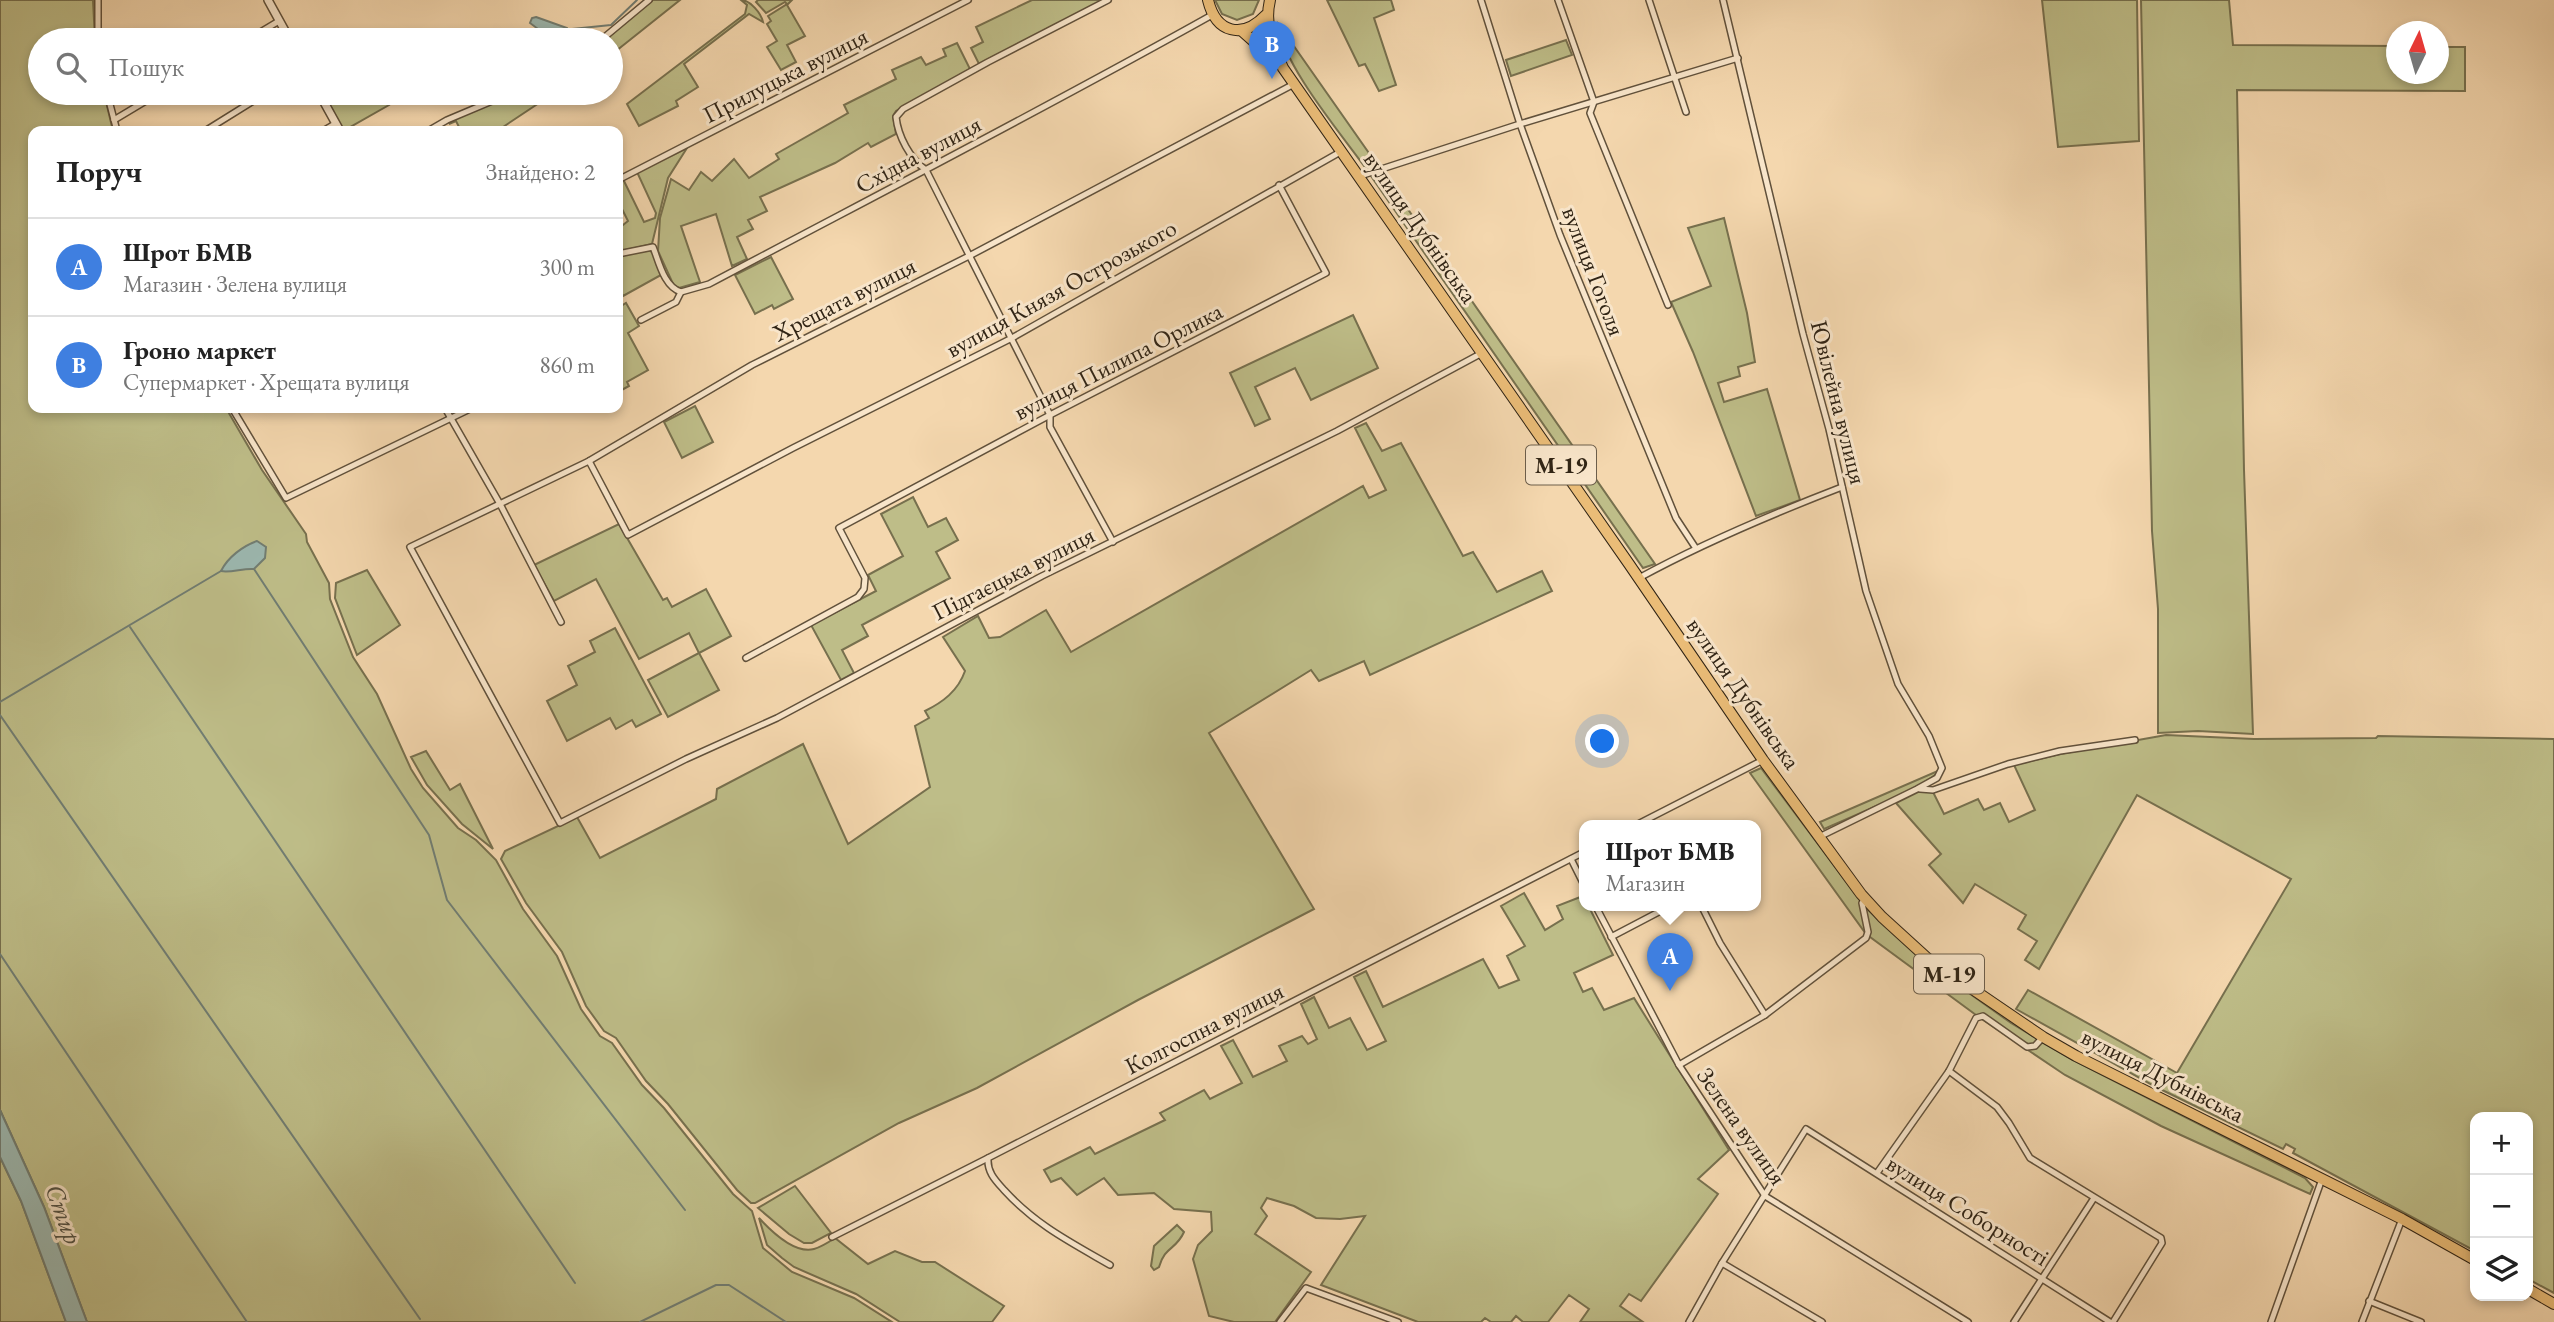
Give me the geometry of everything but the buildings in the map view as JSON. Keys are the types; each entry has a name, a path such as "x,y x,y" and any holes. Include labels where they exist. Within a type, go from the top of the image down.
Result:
{"highway":[{"path":"1208,0 1212,15"},
{"name":"М-19","path":"1270,0 1266,15 1272,44 1283,68"},
{"name":"М-19","path":"1212,15 1229,29 1242,30 1283,68"},
{"path":"1242,30 1256,26 1266,15"},
{"name":"вулиця Дубнівська","path":"1283,68 1763,760 1882,917 1927,958 2043,1037 2322,1179"},
{"name":"М-19","path":"2322,1179 2470,1257"},
{"path":"2533,1292 2554,1304"}],"street":[{"path":"98,0 98,28"},
{"path":"268,0 283,28"},
{"path":"615,28 649,0"},
{"name":"Прилуцька вулиця","path":"623,177 968,0"},
{"path":"1108,0 988,62 898,113 896,121 903,142 926,170 971,255 1051,415 1050,427 1113,542"},
{"name":"вулиця Гоголя","path":"1480,0 1560,235 1676,518 1695,547"},
{"path":"1558,0 1594,102 1590,113 1668,305"},
{"path":"1649,0 1686,112"},
{"name":"Ювілейна вулиця","path":"1723,0 1802,334 1829,429 1866,591 1898,684 1929,736 1942,768 1937,778 1917,789"},
{"name":"Східна вулиця","path":"641,320 676,302 681,292 709,284 1212,15"},
{"path":"267,28 279,21"},
{"path":"1360,176 1738,58"},
{"name":"Хрещата вулиця","path":"560,823 410,547 589,461 752,365 971,255 1294,84"},
{"path":"110,105 116,126"},
{"path":"114,120 139,105"},
{"path":"213,126 247,105"},
{"path":"325,105 337,126"},
{"path":"437,126 483,105"},
{"name":"вулиця Князя Острозького","path":"589,461 628,535 1012,338 1342,150"},
{"name":"вулиця Пилипа Орлика","path":"746,658 858,597 864,589 865,578 839,528 1326,273 1279,186"},
{"path":"623,253 653,247 669,284 681,292"},
{"name":"Підгаєцька вулиця","path":"560,823 777,718 1042,576 1337,431 1482,353"},
{"path":"235,413 286,498 463,413"},
{"path":"449,413 500,504 561,622"},
{"path":"1639,578 1695,547 1755,520 1842,487"},
{"path":"1819,837 1917,789 1933,790 2008,764 2060,751 2135,740"},
{"path":"1646,820 1763,760"},
{"name":"Колгоспна вулиця","path":"832,1237 1579,855"},
{"path":"1571,859 1579,875"},
{"path":"1679,1065 1765,1015 1866,938 1868,932 1862,903 1865,898"},
{"name":"Зелена вулиця","path":"1598,911 1679,1065 1765,1196 1968,1322"},
{"path":"1611,937 1661,911"},
{"path":"1704,911 1720,943 1765,1015"},
{"path":"1877,1173 1950,1070 1976,1018 1983,1016 2027,1047 2035,1046 2043,1037"},
{"path":"1950,1070 1997,1107 2030,1158 2161,1238 2162,1244 2111,1322"},
{"name":"вулиця Соборності","path":"1765,1196 1807,1129 2111,1322"},
{"path":"988,1158 988,1167 994,1179 1022,1210 1046,1230 1110,1265"},
{"path":"2271,1322 2322,1179"},
{"path":"1689,1322 1722,1263 1765,1196"},
{"path":"2014,1322 2094,1198"},
{"path":"2362,1322 2402,1219"},
{"path":"1722,1263 1822,1322"},
{"path":"1280,1322 1306,1288 1398,1322"},
{"path":"2369,1301 2421,1322"}],"shaded area":[{"path":"0,0 93,0 94,28 28,28 28,105 107,105 112,126 28,126 28,413 229,413 262,470 306,534 307,542 329,583 330,599 353,657 377,694 411,769 423,788 458,828 476,840 496,860 523,909 557,956 581,1009 600,1036 612,1043 642,1085 664,1108 733,1194 752,1211 763,1248 792,1272 854,1298 892,1322 87,1322 44,1207 0,1110"},
{"path":"651,0 680,0 623,45 623,28 618,28"},
{"path":"741,0 755,8 763,22 749,14 684,64 698,87 676,101 678,106 639,126 627,104 745,14 747,5"},
{"path":"792,0 787,5 805,36 787,45 796,62 781,70 767,47 777,41 767,24 771,21 768,16 787,4 785,2 766,13 756,2"},
{"path":"1032,0 1103,0 979,64 971,48 983,42 976,27"},
{"path":"1215,0 1259,0 1253,14 1237,20 1222,14"},
{"path":"1327,0 1391,0 1394,10 1374,18 1396,85 1379,91 1365,64 1359,66"},
{"path":"2042,0 2137,0 2139,141 2058,147"},
{"path":"2141,0 2229,0 2233,45 2386,46 2386,84 2449,84 2449,47 2465,47 2465,91 2237,90 2244,470 2253,734 2198,731 2158,733 2158,609 2152,531"},
{"path":"1277,22 1378,166 1367,170 1314,98 1290,59"},
{"path":"1566,40 1572,55 1511,76 1506,60"},
{"path":"957,43 970,69 896,111 893,116 896,134 871,147 868,143 835,163 760,197 767,211 748,220 753,229 737,237 747,259 732,266 716,214 681,226 700,282 679,288 674,286 658,251 660,218 671,179 689,190 701,172 712,181 734,159 749,178 779,159 776,154 848,113 844,105 896,79 892,70 921,57 926,65 946,56 943,49"},
{"path":"329,105 389,105 352,126 340,126"},
{"path":"486,105 536,105 504,126 458,126 456,121 449,124 454,119"},
{"path":"687,148 668,178 652,244 623,251 623,225 628,221 623,211 623,179 644,222 655,218 656,213 637,172"},
{"path":"1382,172 1655,564 1643,568 1371,176"},
{"path":"1724,218 1747,313 1755,362 1738,367 1740,376 1718,383 1724,402 1767,389 1800,500 1756,516 1671,302 1711,286 1688,228"},
{"path":"649,250 653,253 661,275 623,296 623,255"},
{"path":"771,257 793,299 774,309 772,305 755,314 735,275"},
{"path":"626,303 639,326 628,333 648,370 627,382 629,386 623,389 623,305"},
{"path":"1353,315 1378,368 1311,400 1295,368 1255,387 1270,419 1255,426 1230,373"},
{"path":"695,406 713,442 682,458 664,422"},
{"path":"1366,423 1382,451 1401,443 1463,556 1473,552 1497,592 1542,571 1552,591 1370,675 1364,661 1319,681 1311,670 1209,733 1314,909 1138,1000 977,1088 899,1123 751,1203 737,1190 668,1104 646,1081 616,1038 604,1031 586,1006 562,952 526,903 501,859 505,851 577,817 600,858 716,799 717,789 803,744 848,844 930,787 915,726 929,718 925,711 949,695 965,671 943,637 978,616 989,638 1000,637 1046,610 1071,652 1363,486 1369,498 1386,490 1355,428"},
{"path":"913,497 928,527 946,518 958,540 936,552 950,578 862,625 868,636 842,650 854,673 841,680 811,625 876,591 868,575 903,556 881,514"},
{"path":"619,524 663,600 667,598 672,607 706,589 731,636 699,653 689,633 639,659 596,579 554,601 534,565"},
{"path":"367,570 400,625 357,655 335,598 336,583"},
{"path":"615,628 661,714 636,727 632,720 616,729 610,718 567,741 547,701 577,685 568,666 595,652 590,641"},
{"path":"699,653 719,690 668,717 648,680"},
{"path":"2166,735 2254,739 2378,736 2554,739 2554,1293 2533,1282 2533,1112 2470,1112 2470,1248 2293,1153 2295,1149 2286,1144 2283,1149 2156,1087 2016,1009 2028,990 2177,1073 2291,879 2137,795 2039,969 2025,960 2037,941 2018,929 2026,915 1975,884 1963,903 1929,865 1941,854 1896,803 1918,792 1933,792 1944,814 1978,799 1984,810 2000,803 2009,822 2035,810 2014,765"},
{"path":"426,751 450,790 460,784 493,849 462,824 427,785 411,757"},
{"path":"1761,768 1866,908 1924,961 2011,1023 2073,1060 2305,1178 2313,1187 2310,1194 2161,1126 2065,1075 1976,1015 1866,934 1750,773"},
{"path":"1940,770 1905,793 1868,810 1824,829 1820,822"},
{"path":"1524,893 1545,930 1563,919 1557,906 1579,898 1579,911 1591,911 1613,955 1574,973 1583,992 1592,988 1604,1010 1634,998 1729,1150 1698,1179 1718,1194 1641,1301 1629,1294 1620,1306 1643,1322 1580,1322 1589,1309 1569,1295 1548,1322 1523,1322 1516,1316 1511,1322 1491,1322 1485,1318 1481,1322 1418,1322 1321,1285 1365,1216 1316,1218 1294,1206 1267,1198 1261,1208 1267,1216 1255,1234 1311,1272 1275,1322 1234,1322 1209,1316 1193,1259 1198,1245 1212,1231 1211,1212 1174,1209 1154,1193 1118,1195 1104,1178 1077,1195 1061,1178 1051,1182 1044,1170 1090,1147 1095,1154 1165,1120 1160,1113 1204,1090 1210,1099 1242,1083 1221,1046 1233,1040 1253,1077 1287,1061 1279,1046 1302,1036 1308,1044 1317,1039 1301,1004 1314,997 1329,1028 1350,1018 1367,1050 1386,1041 1354,977 1366,971 1383,1007 1483,959 1499,988 1519,980 1507,956 1525,946 1501,906"},
{"path":"0,1157 21,1201 66,1322 0,1322"},
{"path":"795,1186 831,1233 812,1243 804,1243 789,1234 758,1208"},
{"path":"759,1218 791,1245 807,1250 822,1246 835,1238 868,1264 895,1251 922,1262 935,1262 1004,1306 992,1322 900,1322 856,1294 794,1267 767,1245"},
{"path":"1177,1225 1184,1232 1154,1270 1151,1266 1154,1246"}],"water":[{"path":"532,18 567,28 537,28 530,23"},
{"path":"257,541 266,547 265,558 254,569 221,571 236,553"},
{"name":"Стир","path":"0,1110 44,1207 87,1322 66,1322 21,1201 0,1157"}],"waterway":[{"path":"582,28 611,25 637,0"},
{"path":"254,569 429,835 447,900 685,1210"},
{"path":"0,702 221,571"},
{"path":"130,627 575,1283"},
{"path":"0,715 420,1319"},
{"path":"0,954 247,1322"},
{"path":"640,1322 716,1285 729,1285 786,1322"}],"place":[{"name":"Гроно маркет","path":"1272,79"},
{"name":"Шрот БМВ","path":"1670,991"}]}
